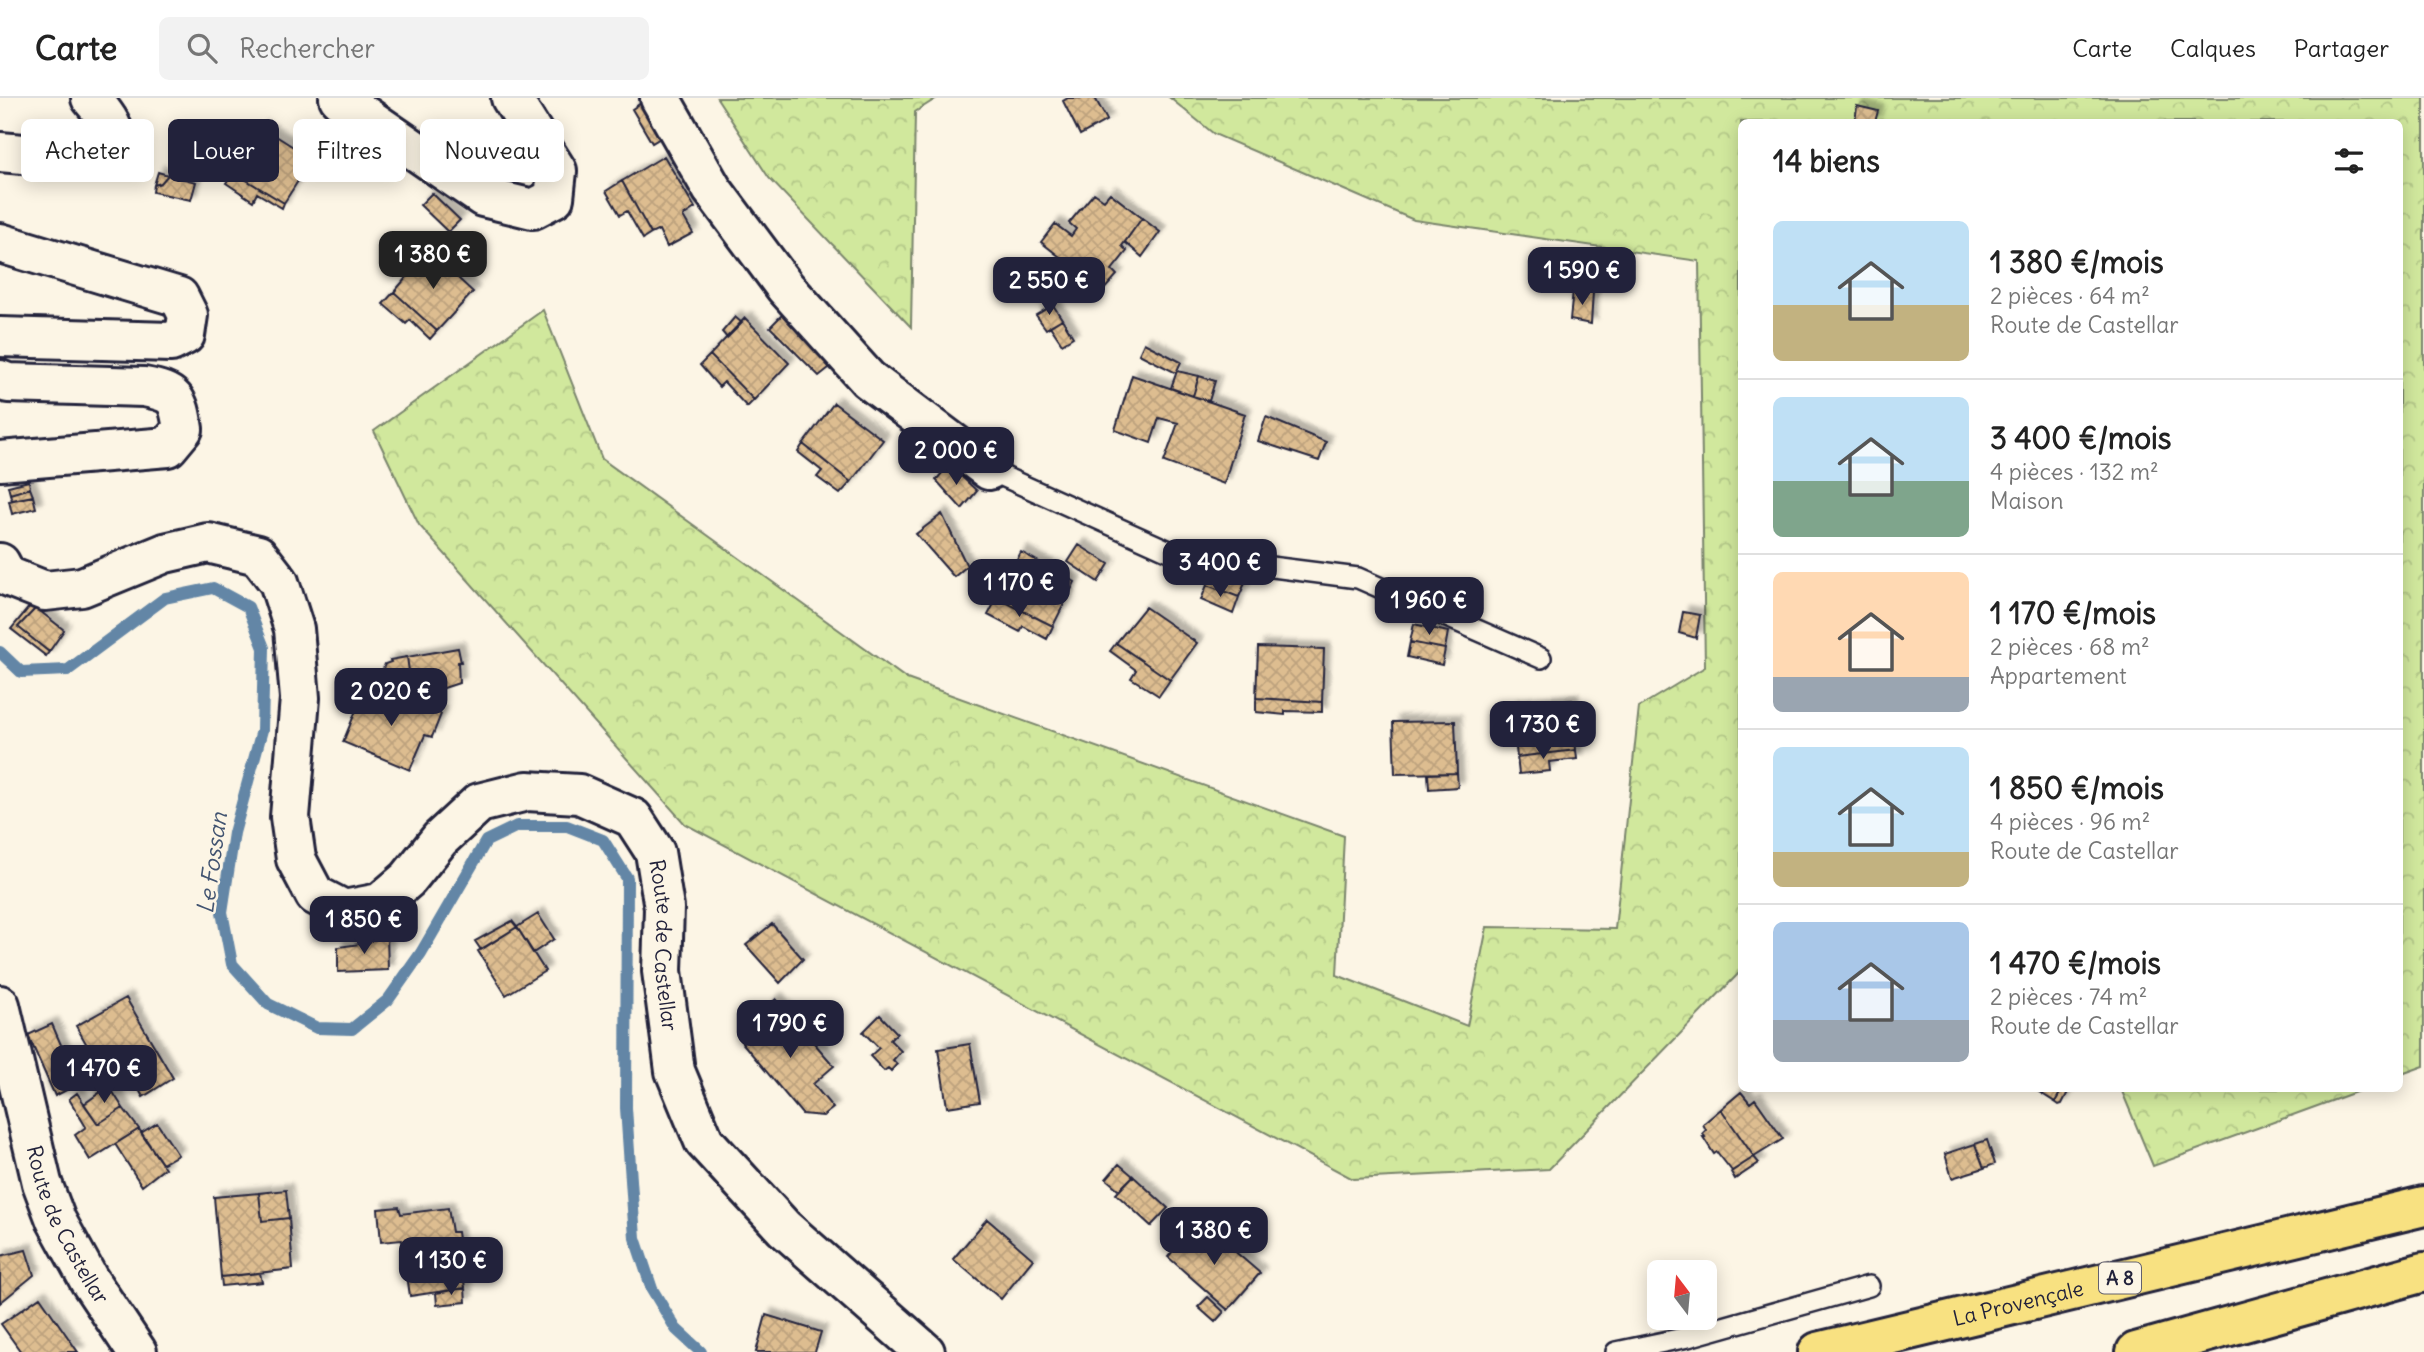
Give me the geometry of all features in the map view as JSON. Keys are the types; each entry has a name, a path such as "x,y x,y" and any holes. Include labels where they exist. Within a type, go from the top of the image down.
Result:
{"highway":[{"name":"La Provençale","path":"1818,1352 2424,1206"},
{"path":"2136,1352 2424,1272"}],"street":[{"path":"0,152 71,158 100,156 115,149 116,136 108,118 91,98"},
{"path":"339,98 483,197 533,209 554,198 557,171 511,98"},
{"path":"660,98 712,189 785,287 868,379 989,471"},
{"path":"0,243 179,297 188,315 185,335 171,342 0,337"},
{"path":"0,380 8,383 144,387 167,391 179,402 183,429 167,447 0,461"},
{"name":"Route de Castellar","path":"0,563 7,576 46,591 82,587 165,554 208,543 258,555 279,582 295,629 300,698 290,817 296,859 315,895 344,910 380,903 408,879 440,839 479,803 527,791 579,794 633,818 655,852 664,908 663,971 675,1071 704,1141 785,1228 925,1352"},
{"name":"Route de Castellar","path":"0,1005 42,1183 56,1220 89,1280 136,1352"}],"lane":[{"path":"989,471 1178,555 1358,578 1541,658"},
{"path":"1616,1352 1688,1337 1869,1286"}],"green space":[{"path":"717,98 937,98 915,112 911,327 769,178"},
{"path":"1170,98 2424,98 2424,1066 2403,1074 2403,119 1738,119 1738,974 1549,1169 1353,1179 685,824 419,525 374,431 543,310 602,459 907,679 1344,836 1337,975 1467,1026 1487,927 1615,929 1639,707 1705,667 1699,261 1414,220 1214,134"},
{"path":"2122,1092 2356,1092 2153,1166"}],"building":[{"path":"1068,98 1095,98 1107,120 1080,135 1063,101"},
{"path":"647,99 667,134 652,143 632,109"},
{"path":"1857,106 1878,111 1876,119 1855,119"},
{"path":"279,138 293,147 293,182 297,182 284,203 249,182 279,182"},
{"path":"664,156 695,208 683,216 693,233 667,247 659,230 651,234 622,181"},
{"path":"158,172 168,175 161,183 154,185"},
{"path":"168,175 168,182 196,182 191,200 153,192 154,185 161,183"},
{"path":"622,181 651,234 643,239 627,211 620,215 606,191"},
{"path":"249,182 284,203 282,208 257,193 253,201 226,183"},
{"path":"432,193 460,220 448,232 420,205"},
{"path":"1094,193 1104,200 1110,193 1142,218 1122,246 1127,251 1112,270 1117,275 1103,291 1041,242 1055,224 1071,236 1076,229 1069,223"},
{"path":"1142,218 1160,232 1142,257 1125,242"},
{"path":"429,251 473,292 437,331 394,292"},
{"path":"1573,290 1593,292 1591,324 1570,320"},
{"path":"394,292 437,331 430,339 410,320 406,324 383,304"},
{"path":"1053,305 1062,319 1046,329 1036,315"},
{"path":"783,314 834,364 819,376 770,327"},
{"path":"735,317 742,323 727,338 722,332"},
{"path":"745,318 789,363 754,400 710,355"},
{"path":"1062,319 1073,337 1062,344 1050,326"},
{"path":"1144,343 1181,362 1176,373 1139,354"},
{"path":"710,355 754,400 747,407 724,382 719,387 700,365"},
{"path":"1177,371 1199,376 1193,396 1171,388"},
{"path":"1132,375 1245,414 1224,484 1164,462 1178,423 1159,418 1151,443 1115,430"},
{"path":"1199,376 1215,381 1209,401 1193,396"},
{"path":"834,403 883,440 851,482 803,444"},
{"path":"1266,417 1326,442 1319,461 1258,441"},
{"path":"803,444 851,482 840,494 817,477 822,471 798,452"},
{"path":"949,465 977,491 962,509 936,480"},
{"path":"29,481 30,488 10,494 8,486"},
{"path":"30,488 33,496 12,500 10,494"},
{"path":"33,496 36,508 12,514 9,501"},
{"path":"942,514 967,566 954,577 916,534"},
{"path":"1079,545 1109,564 1098,582 1068,562"},
{"path":"1021,552 1075,582 1053,626 997,598"},
{"path":"1213,570 1245,583 1239,597 1207,585"},
{"path":"1207,585 1239,597 1233,614 1201,600"},
{"path":"997,598 1053,626 1047,639 1023,626 1020,632 988,615"},
{"path":"30,606 36,608 18,627 49,652 46,656 11,629"},
{"path":"1145,607 1197,643 1170,680 1116,643"},
{"path":"36,608 64,630 49,652 18,627"},
{"path":"1683,612 1700,615 1696,638 1679,633"},
{"path":"1414,624 1448,632 1445,649 1410,642"},
{"path":"1410,642 1445,649 1442,665 1407,657"},
{"path":"1116,643 1170,680 1159,696 1131,678 1136,670 1110,651"},
{"path":"1258,647 1324,649 1322,702 1256,698"},
{"path":"458,648 461,662 458,662 459,683 444,688 408,690 407,657"},
{"path":"407,657 408,690 377,684 385,664 391,662 390,660"},
{"path":"364,691 386,700 389,693 441,714 432,737 425,735 410,770 343,742"},
{"path":"1256,698 1322,702 1322,712 1285,711 1285,715 1256,712"},
{"path":"1572,700 1576,750 1517,757 1511,707"},
{"path":"1455,721 1457,773 1395,774 1393,722"},
{"path":"1576,750 1577,759 1549,762 1550,771 1519,774 1517,757"},
{"path":"1457,773 1458,787 1429,789 1428,774"},
{"path":"538,914 554,939 533,953 517,927"},
{"path":"512,921 517,927 481,950 475,941"},
{"path":"772,924 803,959 780,983 746,945"},
{"path":"517,927 545,971 506,995 478,951"},
{"path":"387,934 388,970 338,972 338,947 367,943"},
{"path":"126,998 173,1078 143,1097 127,1068 107,1080 76,1026"},
{"path":"776,999 834,1066 813,1084 833,1108 823,1116 802,1114 740,1040 773,1011 768,1006"},
{"path":"880,1015 897,1033 890,1040 901,1051 893,1060 897,1064 891,1071 888,1068 884,1071 870,1056 879,1048 863,1032"},
{"path":"52,1024 78,1084 55,1096 28,1035"},
{"path":"970,1044 980,1102 947,1107 938,1049"},
{"path":"109,1086 123,1108 98,1124 84,1104"},
{"path":"1741,1092 1750,1103 1755,1099 1783,1139 1754,1157 1721,1109"},
{"path":"2039,1092 2061,1092 2055,1102"},
{"path":"2061,1092 2068,1092 2062,1104 2055,1102"},
{"path":"77,1093 98,1124 123,1108 139,1129 90,1160 75,1135 86,1127 69,1099"},
{"path":"1721,1109 1754,1157 1732,1171 1717,1152 1714,1154 1703,1137 1706,1130 1703,1124"},
{"path":"157,1123 178,1155 162,1164 141,1133"},
{"path":"139,1129 165,1168 142,1186 115,1144"},
{"path":"1987,1140 1995,1164 1984,1168 1975,1144"},
{"path":"1975,1144 1984,1168 1952,1178 1945,1154"},
{"path":"1754,1157 1759,1163 1735,1179 1731,1172"},
{"path":"1119,1164 1133,1176 1119,1190 1106,1179"},
{"path":"1133,1176 1168,1208 1151,1226 1116,1194"},
{"path":"286,1190 289,1218 262,1221 259,1193"},
{"path":"259,1193 262,1221 289,1218 293,1269 221,1277 214,1197"},
{"path":"399,1207 401,1214 448,1208 452,1232 457,1232 465,1288 410,1296 402,1240 381,1242 378,1209"},
{"path":"987,1219 1033,1259 1001,1299 953,1259"},
{"path":"1194,1226 1213,1243 1218,1237 1260,1273 1228,1310 1168,1257"},
{"path":"26,1250 34,1275 0,1303 0,1256"},
{"path":"260,1273 262,1282 222,1286 221,1277"},
{"path":"465,1288 466,1302 437,1305 436,1293"},
{"path":"40,1297 78,1352 21,1352 1,1324"},
{"path":"1208,1297 1224,1312 1215,1322 1198,1307"},
{"path":"766,1315 821,1332 815,1352 756,1352"}],"waterway":[{"name":"Le Fossan","path":"0,652 21,672 68,670 165,598 213,588 248,607 264,648 262,730 234,833 222,912 232,964 268,1004 317,1028 352,1029 388,1000 421,953 486,841 517,826 567,826 603,840 627,878 626,1108 635,1238 652,1289 676,1329 701,1352"}]}
